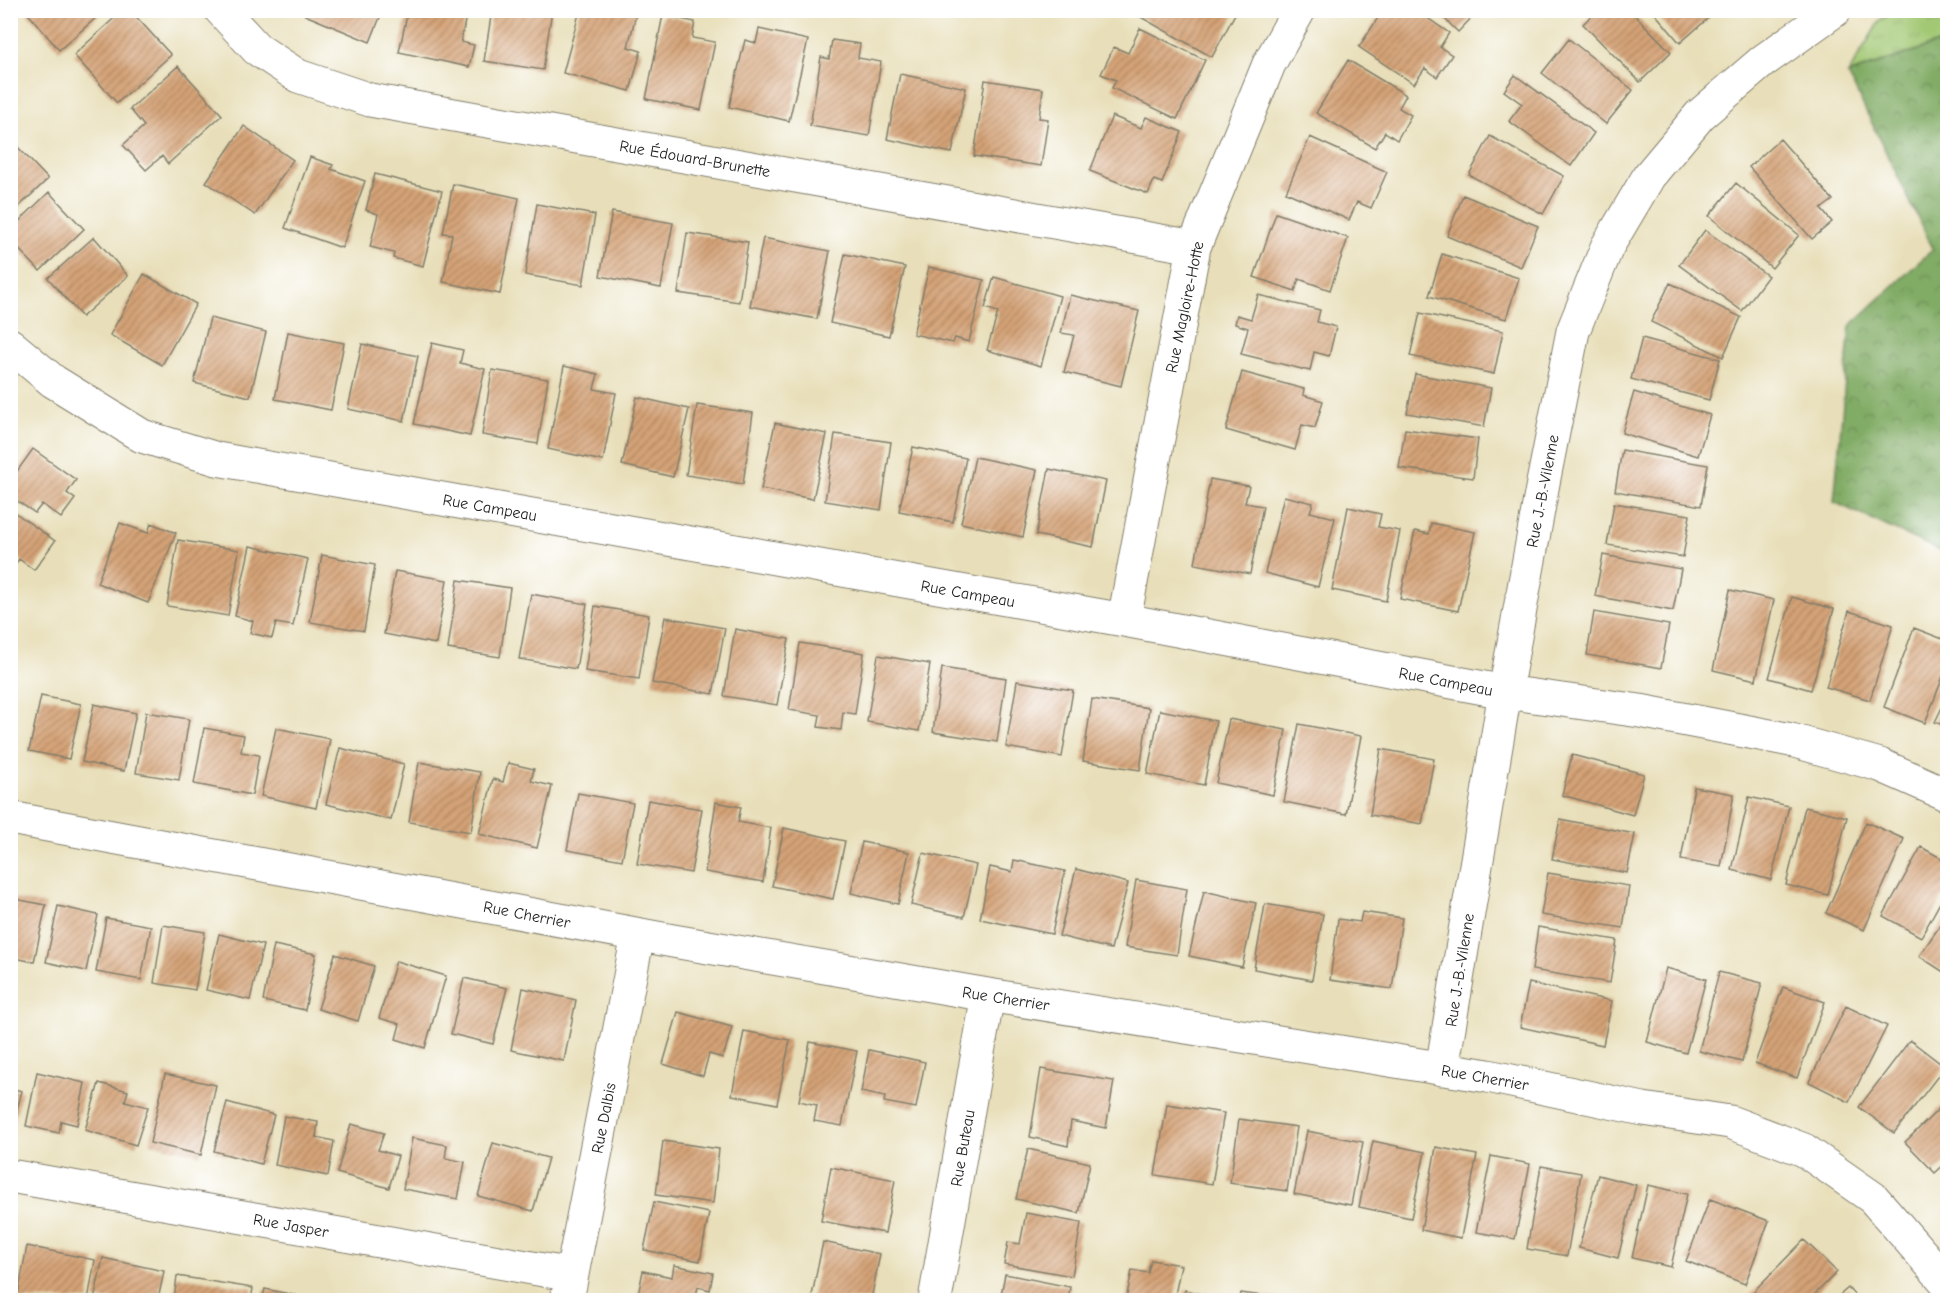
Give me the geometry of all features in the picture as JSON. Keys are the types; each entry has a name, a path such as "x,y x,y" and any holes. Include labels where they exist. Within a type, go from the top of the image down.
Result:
{"street":[{"name":"Rue Édouard-Brunette","path":"221,10 257,49 298,76 370,100 1194,247"},
{"name":"Rue Magloire-Hotte","path":"1124,620 1194,247 1269,64 1299,10"},
{"name":"Rue J.-B.-Vilenne","path":"1442,1069 1505,692 1573,331 1607,247 1649,176 1700,115 1763,61 1835,10"},
{"name":"Rue Campeau","path":"13,352 53,381 142,436 218,459 1124,620 1505,692 1640,711 1791,740 1880,765 1947,795"},
{"name":"Rue Cherrier","path":"10,818 638,934 988,995 1488,1076 1643,1109 1730,1122 1804,1150 1873,1198 1947,1284"},
{"name":"Rue Dalbis","path":"570,1288 638,934"},
{"name":"Rue Buteau","path":"935,1300 988,995"},
{"name":"Rue Jasper","path":"10,1176 570,1288"}],"green space":[{"path":"1894,11 1947,11 1947,40 1848,74 1880,20"},
{"path":"1948,40 1947,554 1834,502 1850,326 1933,249 1848,74"}],"building":[{"path":"25,10 105,10 59,50"},
{"path":"123,10 130,10 171,55 117,103 74,55"},
{"path":"307,10 383,10 370,42 305,15"},
{"path":"408,10 467,10 461,42 474,45 469,67 399,52"},
{"path":"492,10 552,10 543,70 484,61"},
{"path":"580,10 637,10 628,47 641,51 630,91 563,73"},
{"path":"1140,10 1237,10 1212,57 1137,15"},
{"path":"1383,10 1416,10 1449,33 1440,47 1452,55 1437,77 1425,68 1414,84 1359,47"},
{"path":"1436,10 1479,10 1458,32"},
{"path":"1597,10 1630,10 1671,52 1640,82 1583,24"},
{"path":"1652,10 1712,10 1714,13 1680,43"},
{"path":"663,15 695,22 692,38 715,42 701,110 646,99"},
{"path":"1140,28 1205,60 1177,119 1112,88 1116,80 1101,74 1114,47 1128,53"},
{"path":"759,29 808,40 789,121 729,107 745,40 756,43"},
{"path":"1569,39 1633,90 1606,124 1542,73"},
{"path":"832,40 860,44 858,58 881,62 869,136 810,126 821,57 829,59"},
{"path":"1348,60 1406,95 1399,108 1411,115 1397,140 1385,132 1375,148 1316,113"},
{"path":"178,66 222,115 168,164 162,156 146,170 123,145 144,126 130,109"},
{"path":"900,74 966,88 952,153 887,139"},
{"path":"1515,75 1594,133 1571,166 1509,121 1522,104 1504,91"},
{"path":"985,80 1043,89 1039,118 1048,119 1041,166 974,156"},
{"path":"1112,116 1141,128 1146,117 1182,132 1162,183 1154,180 1148,194 1090,171"},
{"path":"244,126 293,160 255,215 206,182"},
{"path":"1490,136 1564,176 1543,214 1469,175"},
{"path":"1310,137 1387,172 1371,208 1357,202 1349,220 1286,192"},
{"path":"1780,139 1833,200 1821,209 1832,222 1812,239 1749,167"},
{"path":"13,142 48,179 10,215 10,145"},
{"path":"310,157 333,165 331,169 365,181 342,248 285,228"},
{"path":"375,174 442,191 423,266 393,258 394,253 370,247 378,214 366,210"},
{"path":"1736,183 1799,235 1772,268 1709,216"},
{"path":"453,184 519,198 500,294 443,282 452,234 443,233"},
{"path":"49,192 84,229 40,271 10,240 10,230"},
{"path":"1463,195 1538,226 1521,267 1447,236"},
{"path":"537,204 595,215 583,285 525,275"},
{"path":"612,212 673,223 661,288 600,276"},
{"path":"1276,213 1348,238 1330,290 1299,279 1295,291 1254,277"},
{"path":"1705,230 1768,276 1742,311 1679,265"},
{"path":"687,233 748,242 739,302 678,293"},
{"path":"94,237 128,276 82,317 48,278"},
{"path":"763,238 830,251 817,319 750,306"},
{"path":"845,254 905,267 889,336 830,323"},
{"path":"1442,254 1519,278 1506,319 1429,296"},
{"path":"929,267 984,280 969,342 955,338 953,343 913,334"},
{"path":"144,274 196,304 162,365 110,335"},
{"path":"994,277 1060,296 1041,366 987,350 998,312 985,308"},
{"path":"1670,283 1741,317 1723,357 1651,322"},
{"path":"1070,295 1139,311 1121,386 1064,372 1074,335 1061,333"},
{"path":"1258,295 1320,310 1317,322 1336,327 1329,356 1314,352 1310,371 1241,354 1248,328 1235,324 1237,315 1251,319"},
{"path":"1420,313 1503,331 1494,374 1410,356"},
{"path":"210,318 266,332 250,397 194,383"},
{"path":"288,332 344,343 331,410 275,399"},
{"path":"1642,338 1720,359 1709,400 1631,379"},
{"path":"432,343 463,350 460,363 485,369 470,436 414,424"},
{"path":"362,344 418,356 404,421 348,409"},
{"path":"564,366 598,374 594,389 616,393 603,461 548,449"},
{"path":"492,370 548,379 538,444 482,435"},
{"path":"1242,372 1304,389 1303,395 1323,401 1315,428 1302,425 1295,450 1226,430"},
{"path":"1415,374 1491,388 1484,427 1407,413"},
{"path":"1634,392 1710,415 1698,456 1622,433"},
{"path":"637,397 689,409 673,477 622,465"},
{"path":"697,405 753,413 743,484 686,475"},
{"path":"775,423 827,434 813,499 761,489"},
{"path":"1405,429 1478,439 1473,478 1399,468"},
{"path":"835,434 891,442 881,510 825,501"},
{"path":"913,447 966,458 953,522 899,511"},
{"path":"33,449 76,480 67,493 75,499 61,518 42,504 35,513 10,496 10,481"},
{"path":"1622,450 1708,465 1701,506 1615,491"},
{"path":"975,457 1037,470 1023,537 961,523"},
{"path":"1049,469 1106,481 1093,547 1036,535"},
{"path":"1210,479 1249,486 1245,503 1263,506 1250,574 1195,564"},
{"path":"1284,496 1313,503 1310,512 1335,518 1318,587 1265,573"},
{"path":"1614,503 1690,515 1683,557 1607,545"},
{"path":"1348,507 1381,514 1378,527 1400,531 1386,601 1332,590"},
{"path":"10,509 55,541 34,570 19,559 10,572"},
{"path":"120,523 148,533 151,523 176,533 148,603 97,583"},
{"path":"1431,523 1475,532 1458,611 1400,599 1415,531 1429,534"},
{"path":"178,540 239,550 228,616 167,606"},
{"path":"250,546 308,559 293,626 276,623 272,638 250,633 253,621 235,616"},
{"path":"322,555 375,565 364,631 310,622"},
{"path":"1603,555 1681,569 1673,611 1595,596"},
{"path":"395,571 447,580 436,644 384,634"},
{"path":"458,580 510,588 500,657 448,649"},
{"path":"1730,590 1774,600 1756,680 1713,670"},
{"path":"531,594 587,604 576,669 519,659"},
{"path":"1792,597 1834,609 1811,690 1769,678"},
{"path":"595,606 649,615 639,679 585,671"},
{"path":"1849,611 1893,625 1870,700 1826,687"},
{"path":"1594,612 1669,625 1661,668 1587,655"},
{"path":"665,617 725,628 713,694 652,683"},
{"path":"1914,628 1948,641 1948,664 1925,723 1884,707"},
{"path":"735,629 789,639 777,705 724,696"},
{"path":"800,643 864,653 855,714 843,712 841,730 818,727 820,715 789,710"},
{"path":"878,655 930,664 919,731 867,722"},
{"path":"942,668 1006,678 997,742 933,732"},
{"path":"1017,681 1073,690 1062,757 1006,747"},
{"path":"1948,695 1948,727 1935,722"},
{"path":"41,696 81,704 69,759 29,751"},
{"path":"1092,699 1149,708 1140,770 1083,761"},
{"path":"94,704 136,713 124,771 82,762"},
{"path":"1160,710 1216,721 1204,785 1147,774"},
{"path":"146,712 189,719 179,780 136,773"},
{"path":"1229,719 1286,730 1273,795 1216,783"},
{"path":"1299,724 1361,736 1346,814 1284,802"},
{"path":"204,728 244,735 241,752 259,755 252,795 194,784"},
{"path":"276,728 330,739 316,808 261,796"},
{"path":"340,748 404,764 391,820 326,804"},
{"path":"1381,749 1434,759 1422,824 1370,815"},
{"path":"1572,755 1644,774 1633,815 1562,795"},
{"path":"419,762 480,772 471,832 409,822"},
{"path":"508,763 534,769 531,781 552,786 537,848 479,834 493,779 503,782"},
{"path":"1694,787 1734,794 1721,867 1681,860"},
{"path":"578,793 633,803 622,860 567,850"},
{"path":"1749,797 1789,806 1771,880 1732,870"},
{"path":"648,800 702,809 691,873 637,864"},
{"path":"716,802 741,807 738,822 771,828 763,882 705,872"},
{"path":"1805,807 1847,817 1828,895 1786,885"},
{"path":"1560,819 1635,834 1627,873 1552,859"},
{"path":"1866,822 1904,839 1864,930 1826,913"},
{"path":"784,828 845,841 833,899 772,886"},
{"path":"862,842 909,852 898,904 851,893"},
{"path":"1921,847 1948,862 1948,888 1921,937 1883,916"},
{"path":"923,853 976,865 964,917 911,905"},
{"path":"1014,860 1065,871 1052,934 980,919 990,867 1012,872"},
{"path":"1076,869 1128,883 1111,949 1059,936"},
{"path":"1548,873 1629,886 1623,928 1541,915"},
{"path":"1136,880 1187,889 1177,955 1125,947"},
{"path":"1204,891 1256,903 1242,967 1189,956"},
{"path":"10,898 46,905 34,962 10,957"},
{"path":"1265,904 1323,914 1312,980 1254,969"},
{"path":"58,906 98,915 86,971 46,962"},
{"path":"1362,912 1402,918 1392,989 1330,980 1338,919 1360,922"},
{"path":"1948,914 1948,969 1945,973 1919,956"},
{"path":"106,918 151,926 141,980 96,972"},
{"path":"163,925 205,932 195,990 154,983"},
{"path":"1538,927 1617,940 1610,983 1532,970"},
{"path":"219,934 263,945 250,1000 206,990"},
{"path":"274,945 316,954 305,1010 263,1001"},
{"path":"335,954 374,966 358,1021 318,1009"},
{"path":"396,961 446,976 425,1048 396,1039 400,1024 379,1018"},
{"path":"1666,968 1706,979 1686,1053 1647,1042"},
{"path":"1719,972 1762,983 1742,1062 1699,1051"},
{"path":"464,978 507,988 493,1044 451,1034"},
{"path":"1529,983 1612,1001 1603,1045 1520,1027"},
{"path":"1783,987 1825,1002 1797,1078 1755,1063"},
{"path":"523,988 576,1000 564,1061 511,1050"},
{"path":"1846,1006 1887,1026 1849,1102 1809,1082"},
{"path":"678,1012 732,1027 723,1058 709,1054 703,1076 663,1064"},
{"path":"744,1031 790,1040 777,1104 732,1095"},
{"path":"1910,1040 1945,1067 1894,1133 1859,1107"},
{"path":"810,1042 857,1051 842,1126 814,1121 817,1105 799,1101"},
{"path":"869,1050 925,1062 916,1108 884,1102 885,1097 861,1092"},
{"path":"1041,1069 1114,1081 1106,1128 1071,1121 1068,1146 1030,1137"},
{"path":"37,1072 85,1083 77,1125 61,1121 59,1133 26,1126"},
{"path":"165,1074 216,1085 201,1155 150,1143"},
{"path":"99,1083 128,1091 125,1101 148,1107 136,1145 85,1130"},
{"path":"10,1088 22,1091 14,1121 10,1120"},
{"path":"1948,1100 1948,1161 1935,1173 1905,1142"},
{"path":"227,1102 274,1115 261,1164 214,1151"},
{"path":"1167,1104 1224,1113 1212,1184 1155,1175"},
{"path":"284,1116 318,1122 316,1137 334,1141 328,1176 275,1165"},
{"path":"1239,1119 1297,1127 1287,1191 1230,1183"},
{"path":"351,1124 384,1133 378,1150 398,1156 389,1188 337,1173"},
{"path":"1307,1131 1363,1142 1351,1205 1294,1194"},
{"path":"412,1138 447,1145 445,1158 465,1162 458,1199 403,1189"},
{"path":"663,1141 719,1149 713,1203 656,1195"},
{"path":"1373,1141 1425,1152 1411,1218 1359,1207"},
{"path":"493,1143 548,1158 533,1211 478,1196"},
{"path":"1436,1147 1477,1155 1461,1238 1421,1230"},
{"path":"1028,1149 1090,1163 1079,1213 1016,1199"},
{"path":"1491,1156 1530,1164 1515,1239 1476,1232"},
{"path":"1541,1166 1581,1173 1567,1256 1527,1249"},
{"path":"831,1167 895,1180 885,1233 821,1221"},
{"path":"1598,1175 1636,1185 1618,1258 1579,1248"},
{"path":"1648,1185 1687,1194 1671,1267 1632,1258"},
{"path":"1710,1199 1769,1221 1745,1284 1686,1261"},
{"path":"654,1202 709,1213 700,1261 644,1250"},
{"path":"1026,1213 1081,1223 1072,1276 1004,1264 1008,1242 1020,1244"},
{"path":"1804,1240 1837,1272 1809,1300 1749,1300 1747,1298"},
{"path":"823,1242 880,1254 871,1300 811,1300"},
{"path":"27,1246 95,1260 88,1300 17,1300"},
{"path":"103,1258 164,1271 158,1300 94,1300"},
{"path":"1151,1260 1181,1265 1174,1300 1126,1300 1132,1270 1148,1273"},
{"path":"674,1265 713,1273 710,1290 698,1287 695,1300 637,1300 643,1271 672,1277"},
{"path":"1005,1274 1070,1287 1068,1300 1000,1300"},
{"path":"177,1276 253,1288 251,1300 174,1300"},
{"path":"1848,1288 1859,1300 1834,1300"},
{"path":"265,1289 314,1299 314,1300 262,1300"},
{"path":"1185,1290 1229,1300 1182,1300"},
{"path":"1241,1293 1284,1299 1284,1300 1240,1300"}]}
